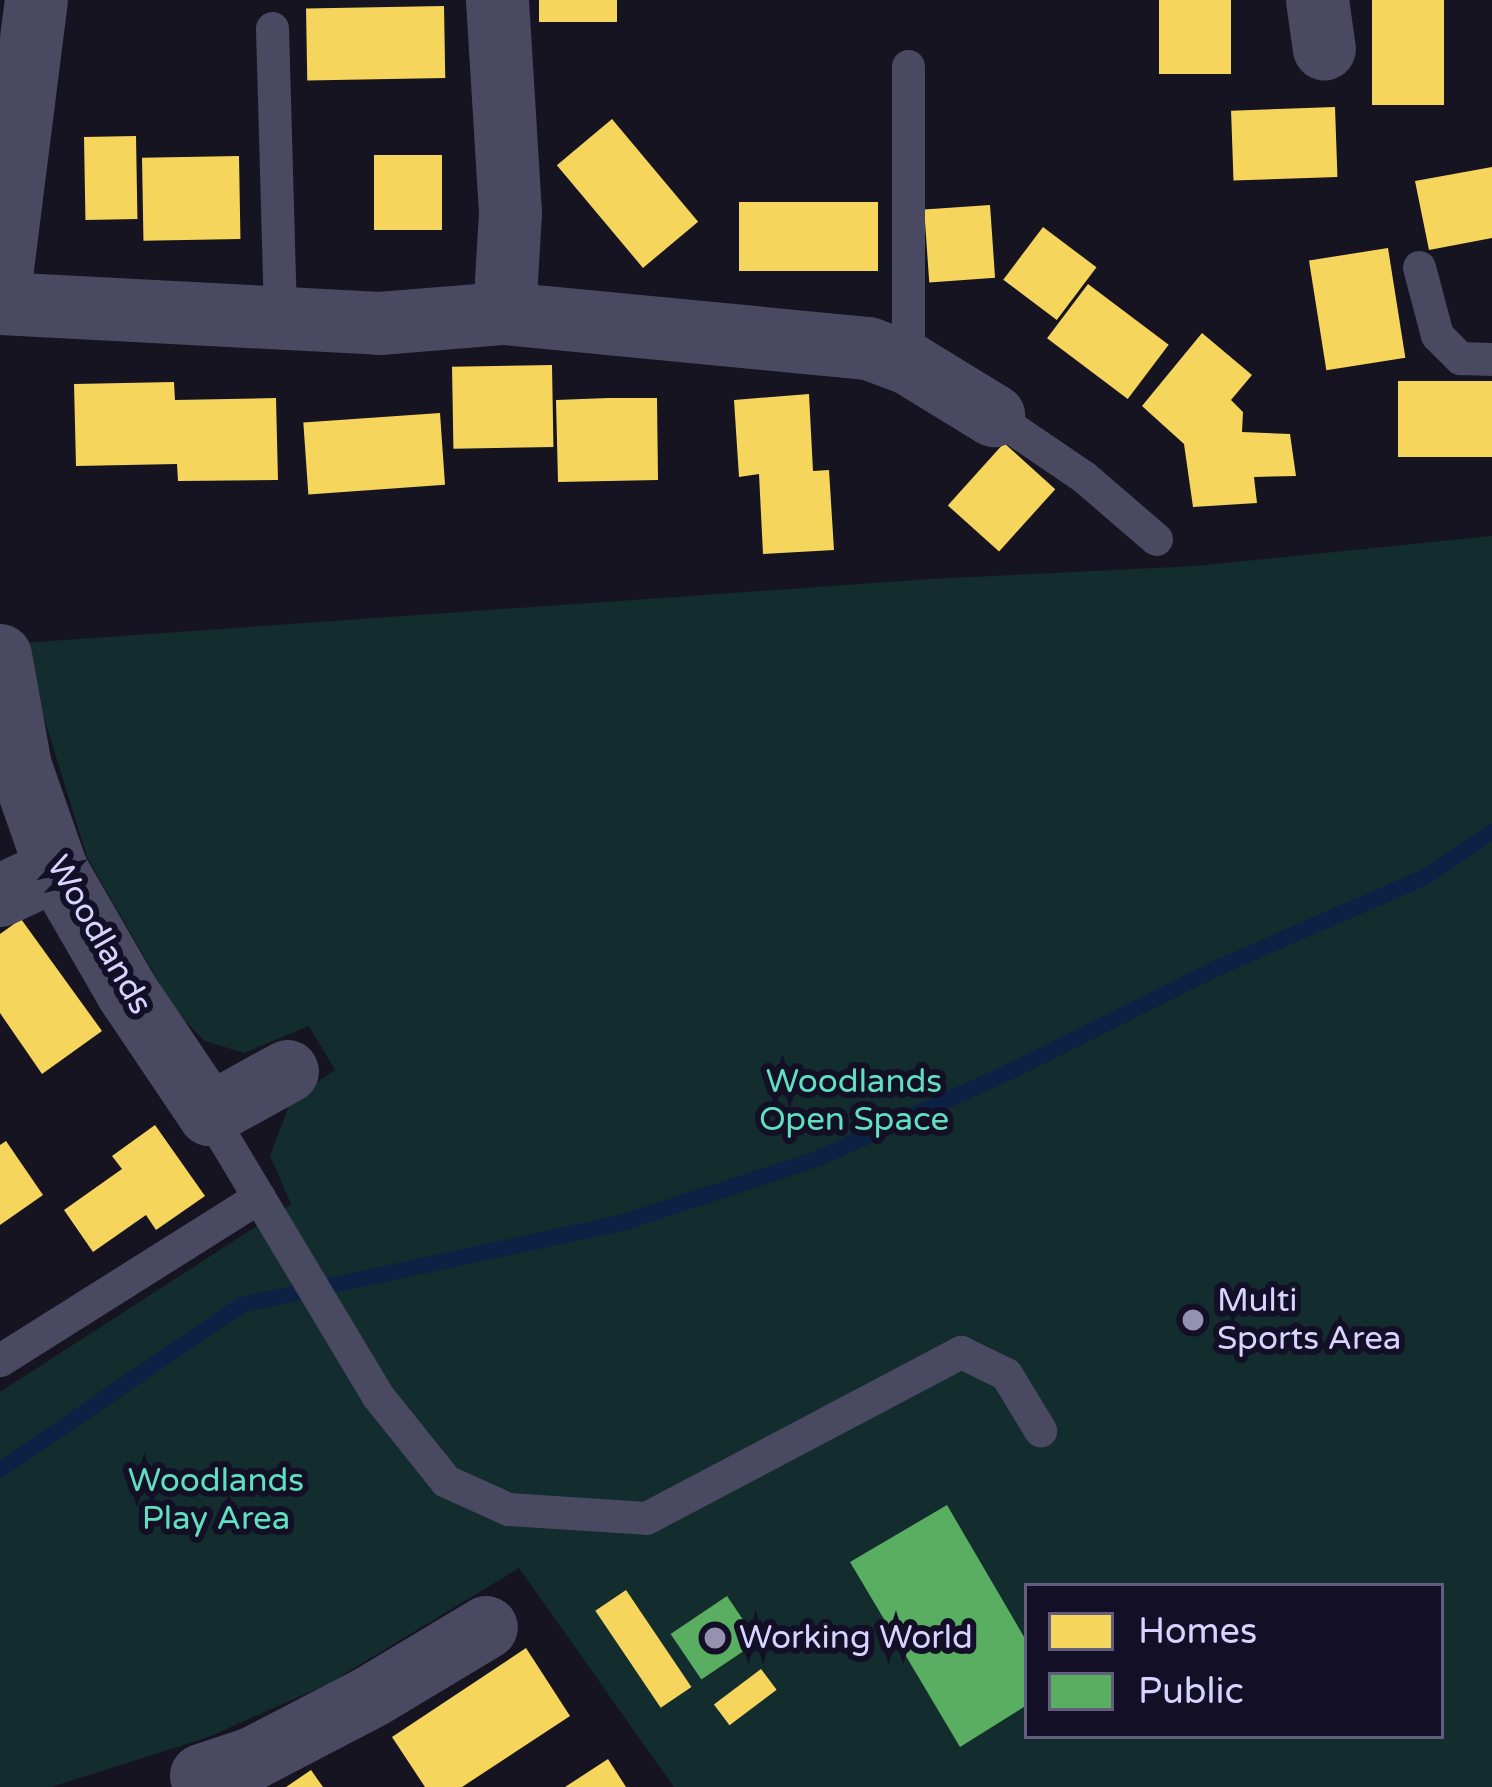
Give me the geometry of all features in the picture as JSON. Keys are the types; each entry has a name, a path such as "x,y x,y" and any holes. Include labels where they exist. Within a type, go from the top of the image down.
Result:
{"street":[{"path":"0,284 36,0"},
{"path":"497,0 510,213 504,313"},
{"path":"0,303 379,323 504,313 868,348 908,363 993,416"},
{"name":"Woodlands","path":"0,655 20,766 56,869 127,992 209,1114"},
{"path":"0,895 56,869"},
{"path":"209,1114 287,1072"},
{"path":"188,1783 252,1758 332,1717 486,1627"}],"lane":[{"path":"272,28 280,319"},
{"path":"908,66 908,363"},
{"path":"1419,267 1437,335 1460,358 1492,359"},
{"path":"993,416 1084,477 1156,539"},
{"path":"209,1114 376,1395 446,1481 508,1509 646,1518 962,1352 1006,1374 1040,1430"},
{"path":"0,1360 259,1196"}],"green space":[{"name":"Woodlands Open Space","path":"1492,536 1492,1787 674,1787 519,1568 328,1684 206,1738 51,1787 0,1787 0,1392 291,1204 270,1156 291,1100 335,1070 309,1026 244,1053 205,1041 176,1012 87,857 21,643 931,579 1195,566"}],"building: Homes":[{"path":"539,0 617,0 617,22 539,22"},
{"path":"1159,0 1231,0 1231,74 1159,74"},
{"path":"1372,0 1444,0 1444,105 1372,105"},
{"path":"444,6 445,78 307,80 306,8"},
{"path":"1335,107 1337,177 1234,181 1231,111"},
{"path":"612,119 698,222 643,268 557,165"},
{"path":"136,136 137,219 85,220 84,137"},
{"path":"374,155 442,155 442,230 374,230"},
{"path":"239,156 240,239 143,241 142,158"},
{"path":"1492,167 1492,238 1429,250 1415,181"},
{"path":"739,202 878,202 878,271 739,271"},
{"path":"990,205 995,278 929,282 924,210"},
{"path":"1043,227 1097,267 1057,320 1003,280"},
{"path":"1388,248 1405,358 1326,370 1309,261"},
{"path":"1088,284 1169,345 1128,399 1047,338"},
{"path":"1202,333 1252,375 1231,400 1243,412 1242,432 1290,434 1296,476 1254,477 1257,503 1193,507 1184,444 1142,406"},
{"path":"552,365 553,447 453,449 452,367"},
{"path":"1398,381 1492,381 1492,457 1398,457"},
{"path":"174,382 175,400 276,398 278,480 178,481 177,464 76,466 74,384"},
{"path":"809,394 813,471 829,470 834,550 763,554 759,474 739,477 734,400"},
{"path":"657,398 658,480 558,482 556,400"},
{"path":"440,413 445,485 308,494 303,423"},
{"path":"1004,443 1055,489 999,552 948,505"},
{"path":"21,919 102,1031 42,1074 0,1013 0,934"},
{"path":"155,1125 205,1196 156,1230 146,1215 93,1252 64,1210 122,1169 112,1156"},
{"path":"6,1141 43,1195 0,1225 0,1145"},
{"path":"626,1590 691,1687 661,1708 595,1611"},
{"path":"526,1648 570,1716 462,1787 425,1787 392,1737"},
{"path":"761,1669 777,1690 730,1725 714,1705"},
{"path":"608,1759 626,1787 565,1787"},
{"path":"311,1770 323,1787 286,1787"}],"building: Public":[{"path":"947,1505 1024,1637 1024,1707 960,1747 850,1562"},
{"name":"Working World","path":"727,1596 758,1642 701,1680 671,1634"}],"waterway":[{"path":"0,1470 241,1305 628,1221 817,1159 1013,1070 1217,968 1425,877 1492,832"}],"place":[{"name":"Multi Sports Area","path":"1193,1320"},
{"name":"Working World","path":"715,1638"}],"park label":[{"name":"Woodlands Play Area","path":"216,1500"}]}
